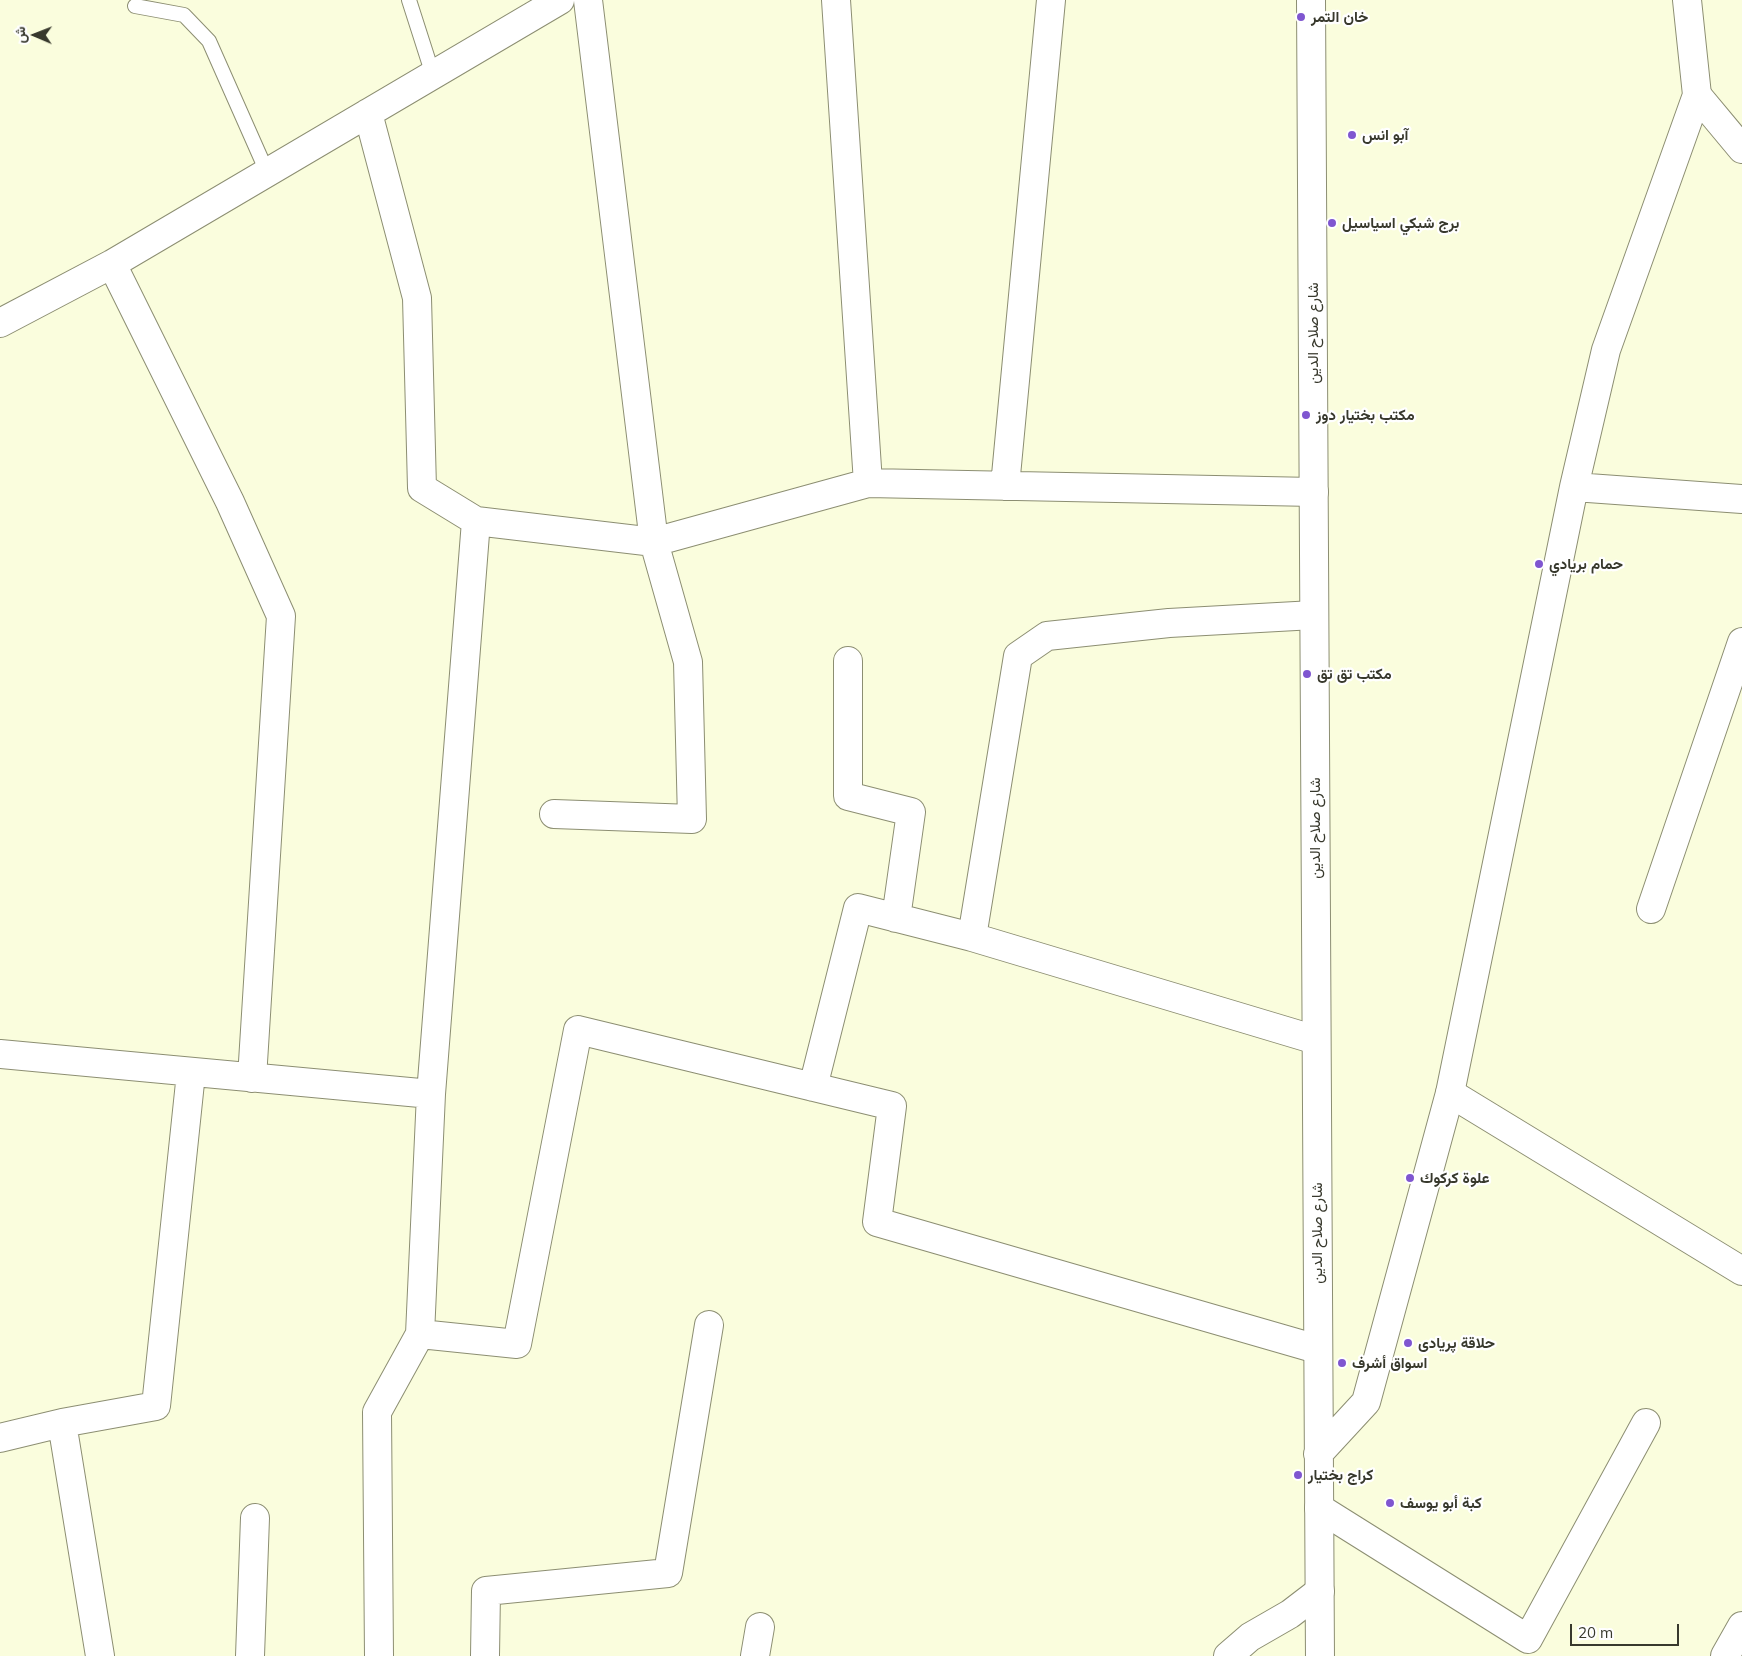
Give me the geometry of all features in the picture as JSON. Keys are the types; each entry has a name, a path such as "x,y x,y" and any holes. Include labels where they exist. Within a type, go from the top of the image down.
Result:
{"street":[{"path":"0,323 112,264 560,0"},
{"path":"554,814 692,819 688,662 654,542 588,0"},
{"path":"836,0 868,483"},
{"path":"1004,486 1051,0"},
{"name":"شارع صلاح الدين","path":"1311,0 1320,1656"},
{"path":"1318,1454 1366,1402 1450,1093 1574,487 1606,350 1697,95 1687,0"},
{"path":"1697,95 1742,149"},
{"path":"368,113 417,298 422,488 476,521 654,542 868,483 1314,492"},
{"path":"112,264 230,502 281,616 252,1078"},
{"path":"1574,487 1742,498"},
{"path":"379,1656 377,1412 420,1334 431,1094 476,521"},
{"path":"972,937 1018,656 1047,636 1169,623 1314,615"},
{"path":"1651,909 1742,642"},
{"path":"848,661 848,796 911,812 896,918"},
{"path":"813,1087 858,908 972,937 1316,1040"},
{"path":"420,1334 517,1344 578,1030 892,1106 877,1222 1317,1350"},
{"path":"0,1054 431,1094"},
{"path":"0,1438 62,1423 156,1406 191,1073"},
{"path":"1450,1093 1742,1271"},
{"path":"485,1656 486,1591 668,1573 709,1325"},
{"path":"62,1423 100,1656"},
{"path":"1319,1508 1528,1638 1646,1424"},
{"path":"250,1656 255,1518"},
{"path":"1228,1656 1250,1637 1290,1614 1320,1591"},
{"path":"1725,1656 1742,1626"},
{"path":"755,1656 760,1627"}],"lane":[{"path":"410,0 433,75"},
{"path":"134,6 184,15 209,41 267,172"}],"place":[{"name":"خان التمر","path":"1301,17"},
{"name":"آبو انس","path":"1352,135"},
{"name":"برج شبکي اسیاسیل","path":"1332,223"},
{"name":"مكتب بختيار دوز","path":"1306,415"},
{"name":"حمام بريادي","path":"1539,564"},
{"name":"مکتب تق تق","path":"1307,674"},
{"name":"علوة كركوك","path":"1410,1178"},
{"name":"حلاقة پریادی","path":"1408,1343"},
{"name":"اسواق أشرف","path":"1342,1363"},
{"name":"كراج بختيار","path":"1298,1475"},
{"name":"كبة أبو يوسف","path":"1390,1503"}]}
